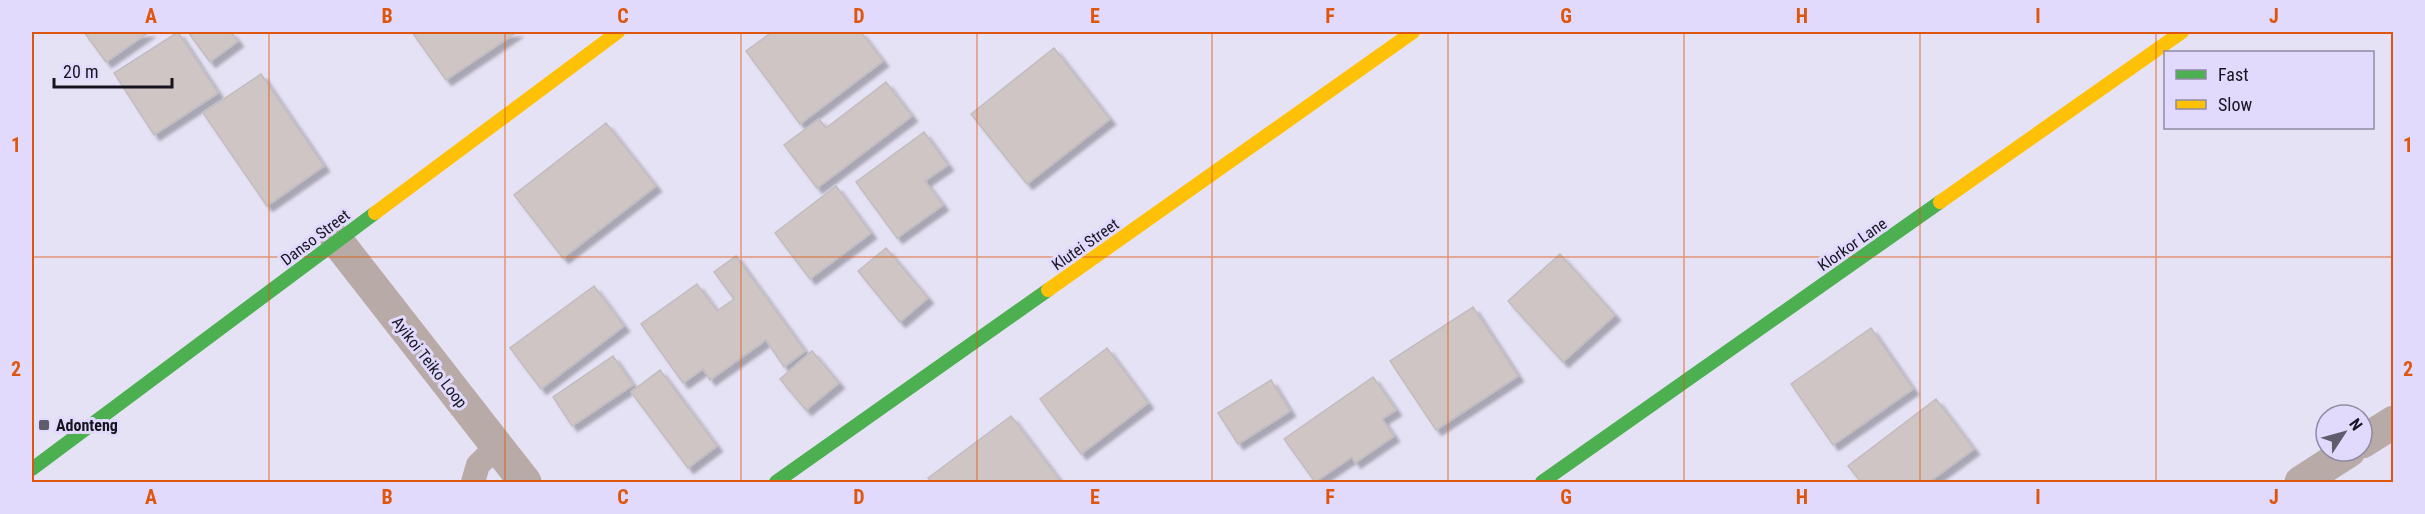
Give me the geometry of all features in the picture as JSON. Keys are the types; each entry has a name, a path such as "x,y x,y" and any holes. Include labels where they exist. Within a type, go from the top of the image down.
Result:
{"street":[{"name":"Danso Street","path":"32,469 618,32"},
{"name":"Klutei Street","path":"776,483 1413,32"},
{"name":"Klorkor Lane","path":"1542,483 2182,32"},
{"name":"Ayikoi Teiko Loop","path":"337,241 525,483"},
{"path":"2301,483 2331,463"}],"lane":[{"path":"473,483 478,465 496,447"}],"building":[{"path":"84,32 149,32 106,62"},
{"path":"178,32 218,93 154,135 114,73"},
{"path":"188,32 231,32 238,41 210,62"},
{"path":"412,32 517,32 446,80"},
{"path":"772,32 861,32 883,61 800,124 746,51"},
{"path":"1054,48 1110,119 1027,184 971,114"},
{"path":"261,74 324,166 267,206 203,113"},
{"path":"886,82 912,116 817,188 784,145 819,119 826,128"},
{"path":"606,123 656,186 563,258 514,195"},
{"path":"924,132 948,165 925,181 943,205 897,238 856,182"},
{"path":"836,186 871,233 810,279 775,233"},
{"path":"886,248 928,298 900,322 858,271"},
{"path":"1560,254 1615,315 1563,362 1508,301"},
{"path":"736,256 805,351 784,367 766,340 710,380 703,369 683,383 641,324 697,284 717,311 734,299 714,272"},
{"path":"594,286 624,326 541,389 510,348"},
{"path":"1473,307 1518,376 1436,430 1390,361"},
{"path":"1871,328 1913,389 1833,445 1791,384"},
{"path":"1107,348 1148,403 1081,454 1040,399"},
{"path":"812,351 839,383 806,410 780,379"},
{"path":"613,356 633,385 572,426 553,397"},
{"path":"660,370 717,446 688,468 631,392"},
{"path":"1373,377 1396,410 1382,419 1394,436 1355,463 1352,457 1315,482 1284,439"},
{"path":"1271,380 1290,411 1238,444 1218,413"},
{"path":"1936,399 1974,449 1929,482 1861,482 1848,466"},
{"path":"1011,416 1059,479 1054,482 932,482 928,478"}],"traffic: fast":[{"path":"1542,482 1940,202"},
{"path":"32,469 375,213"},
{"path":"776,482 1048,290"}],"traffic: slow":[{"path":"375,213 618,32"},
{"path":"1048,290 1413,32"},
{"path":"1940,202 2182,32"}],"place":[{"name":"Adonteng","path":"44,425"}]}
